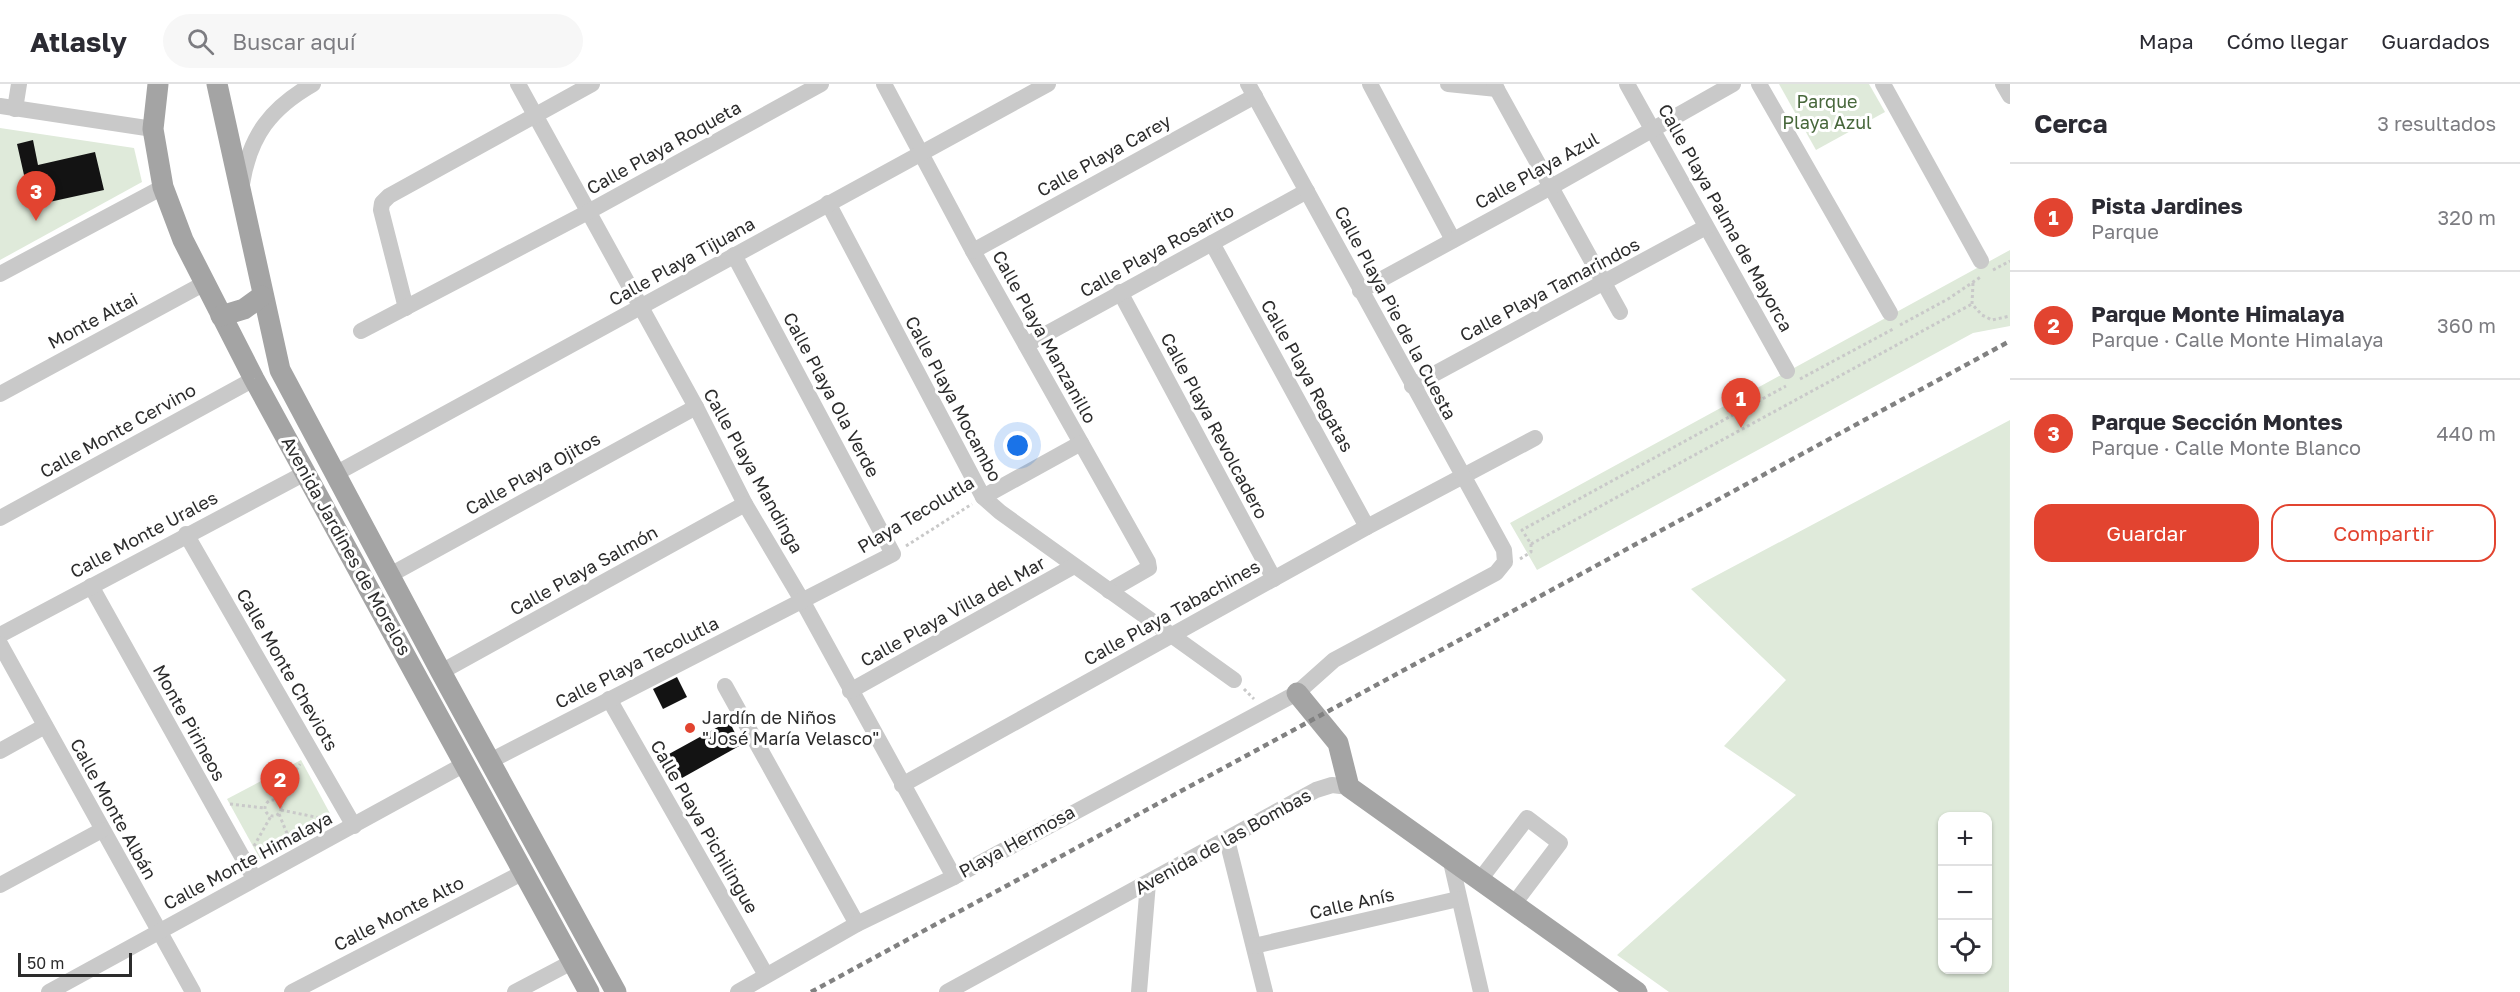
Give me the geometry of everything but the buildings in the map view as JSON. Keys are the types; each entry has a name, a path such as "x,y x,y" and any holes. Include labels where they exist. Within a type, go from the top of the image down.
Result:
{"main road":[{"name":"Avenida Jardines de Morelos","path":"158,84 153,129 163,187 183,240 254,379 307,472 589,992"},
{"name":"Avenida Jardines de Morelos","path":"217,84 280,370 441,672 616,992"},
{"path":"221,316 244,309 262,296"},
{"path":"1297,693 1338,743 1349,787 1451,862 1637,992"},
{"path":"494,819 515,808"}],"street":[{"path":"19,84 8,107 153,129"},
{"path":"240,193 245,162 267,119 287,99 313,84"},
{"name":"Calle Playa Mandinga","path":"518,84 696,407 745,504 803,602 954,877"},
{"path":"406,308 381,210 382,203 592,84"},
{"name":"Calle Playa Roqueta","path":"361,331 588,212 821,84"},
{"name":"Calle Playa Manzanillo","path":"884,84 973,251 1148,562 1149,568 1144,573 1109,591"},
{"name":"Calle Playa Tijuana","path":"335,474 1048,84"},
{"path":"1370,84 1453,240"},
{"path":"1448,84 1496,87 1620,312"},
{"name":"Calle Playa Palma de Mayorca","path":"1628,84 1790,379"},
{"name":"Calle Playa Azul","path":"1360,291 1551,188 1733,84"},
{"path":"1759,84 1890,313"},
{"path":"1883,84 1981,261"},
{"path":"2003,84 2010,96"},
{"name":"Calle Playa Pie de la Cuesta","path":"1251,90 1503,549 1505,562"},
{"name":"Calle Playa Carey","path":"973,251 1251,90"},
{"path":"0,274 163,187"},
{"name":"Calle Playa Rosarito","path":"1026,345 1307,191"},
{"name":"Calle Playa Mocambo","path":"828,203 983,497 1074,566 1234,680"},
{"name":"Calle Playa Tamarindos","path":"1412,386 1706,227"},
{"name":"Calle Playa Regatas","path":"1212,243 1367,527"},
{"name":"Calle Playa Ola Verde","path":"734,255 894,554"},
{"name":"Monte Altai","path":"0,394 205,283"},
{"name":"Calle Playa Revolcadero","path":"1120,292 1274,579"},
{"name":"Calle Monte Cervino","path":"0,518 254,379"},
{"name":"Calle Playa Ojitos","path":"390,575 696,407"},
{"name":"Calle Playa Tabachines","path":"902,784 1367,527 1535,438"},
{"name":"Playa Tecolutla","path":"983,497 1081,443"},
{"name":"Calle Monte Urales","path":"0,635 186,534 307,472"},
{"name":"Calle Playa Salmón","path":"441,672 745,504"},
{"name":"Calle Monte Cheviots","path":"186,534 354,826"},
{"name":"Playa Tecolutla","path":"803,602 894,554"},
{"name":"Playa Hermosa","path":"738,992 857,924 954,877 1264,708 1297,693 1334,660 1496,573 1505,562"},
{"name":"Calle Playa Villa del Mar","path":"850,691 1074,566"},
{"name":"Monte Pirineos","path":"91,586 254,878"},
{"name":"Calle Playa Tecolutla","path":"490,762 609,699 803,602"},
{"name":"Calle Monte Albán","path":"0,644 193,992"},
{"path":"725,687 857,924"},
{"name":"Calle Playa Pichilingue","path":"609,699 766,975"},
{"path":"0,751 45,726"},
{"name":"Calle Monte Himalaya","path":"60,989 158,931 465,764"},
{"name":"Avenida de las Bombas","path":"947,992 1316,790 1332,785 1349,787"},
{"path":"1479,881 1527,818 1560,843 1513,905"},
{"path":"0,885 102,830"},
{"path":"1227,840 1265,992"},
{"path":"1451,862 1481,992"},
{"name":"Calle Monte Alto","path":"292,992 524,872"},
{"path":"1139,992 1148,883"},
{"name":"Calle Anís","path":"1254,946 1458,899"},
{"path":"515,992 572,962"}],"path":[{"path":"1972,304 1531,544 1522,530 1790,379 1948,299 1973,283 1972,304 1982,315 1992,320 2010,316"},
{"name":"Playa Tecolutla","path":"894,554 983,497"},
{"path":"1234,680 1264,708"},
{"path":"264,808 268,801 276,800 311,748"},
{"path":"276,800 282,810 354,826"},
{"path":"210,801 264,808 271,816"},
{"path":"245,863 271,816 279,814 282,810"},
{"path":"279,814 296,856"}],"green space":[{"name":"Parque Playa Azul","path":"1779,84 1869,84 1885,112 1816,150"},
{"path":"0,128 134,148 142,182 0,260"},
{"path":"2010,250 2010,326 1973,333 1537,570 1510,523"},
{"path":"2010,420 2009,992 1669,992 1617,955 1796,795 1724,746 1786,680 1691,589"},
{"path":"301,760 333,819 260,859 227,799"}],"railway":[{"path":"811,992 2010,341"}],"place":[{"name":"Parque Sección Montes","path":"36,221"},
{"name":"Pista Jardines","path":"1741,428"},
{"name":"Jardín de Niños \"José María Velasco\"","path":"690,728"},
{"name":"Parque Monte Himalaya","path":"280,809"}]}
